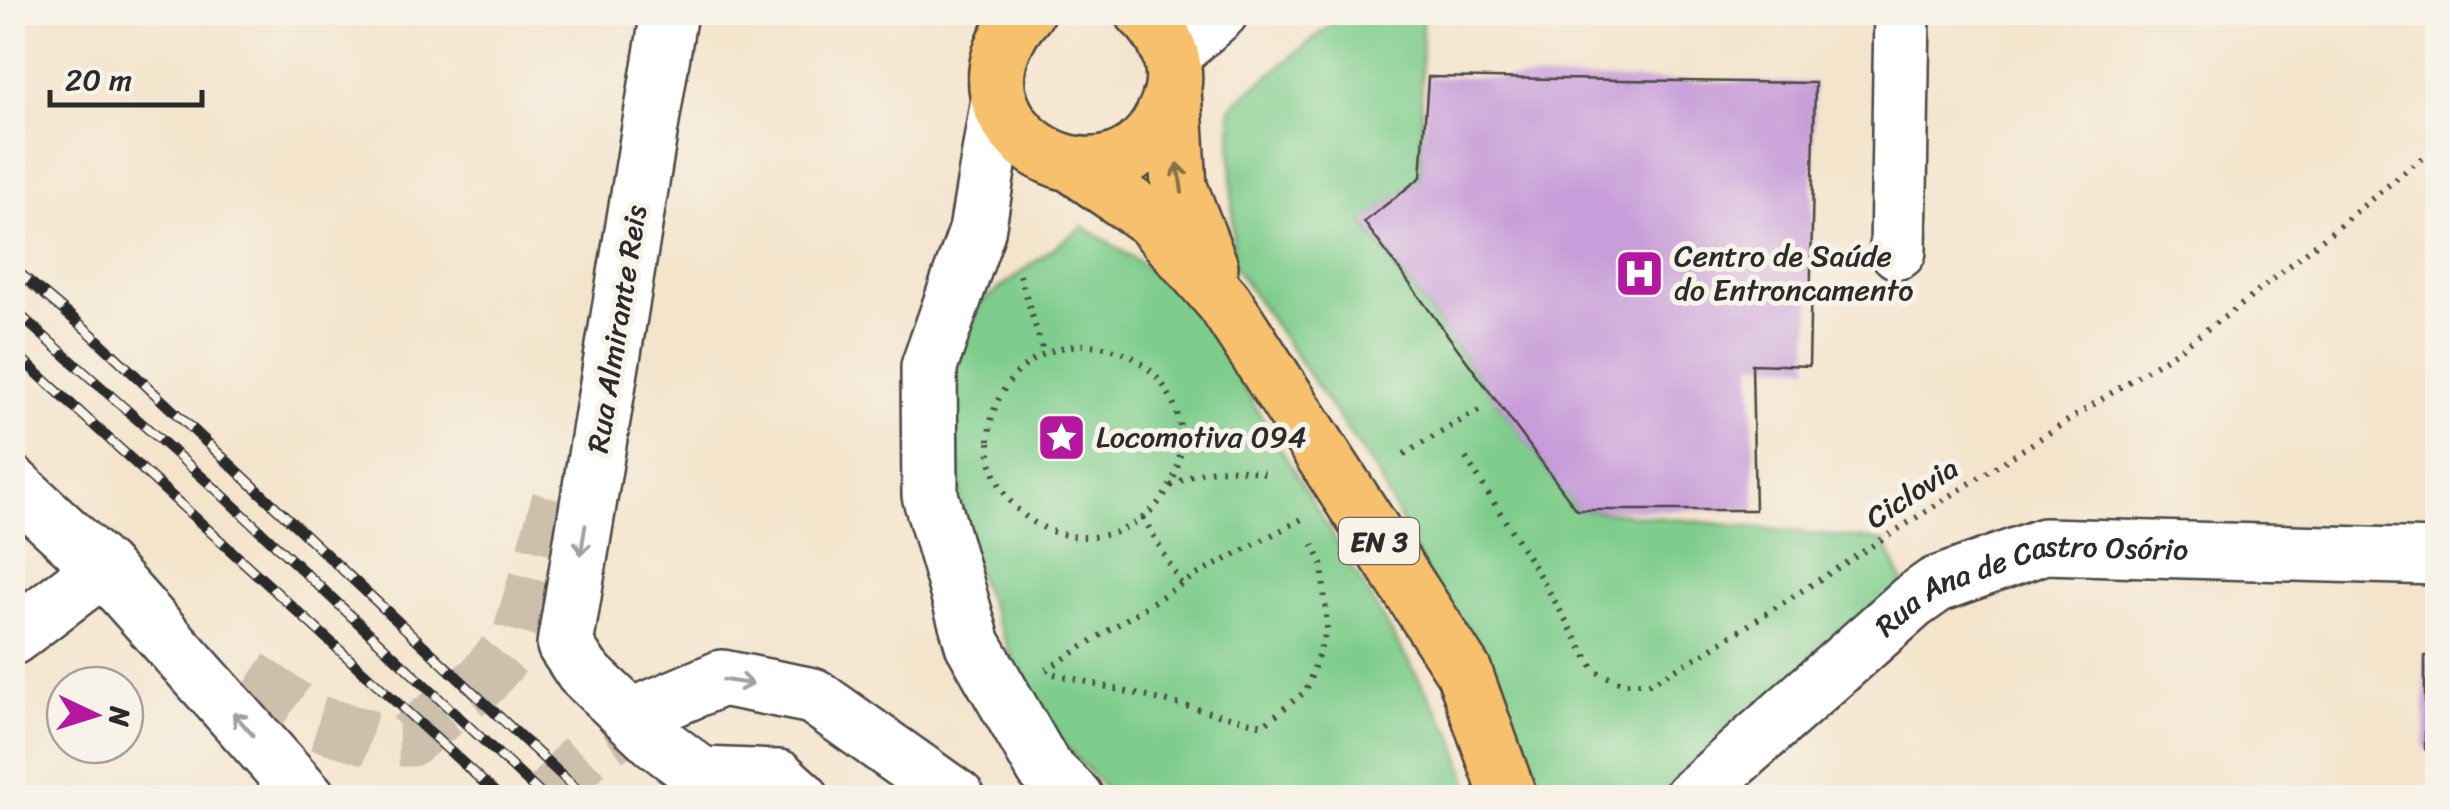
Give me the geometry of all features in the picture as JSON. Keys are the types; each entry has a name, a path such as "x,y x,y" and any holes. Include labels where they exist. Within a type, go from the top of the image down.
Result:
{"main road":[{"name":"EN 3","path":"986,12 998,82 1014,131 1150,219 1224,302 1464,672 1509,796"},
{"path":"998,82 1009,32 1026,12"},
{"name":"EN 3","path":"1162,53 1179,187 1224,302"},
{"path":"1056,160 1107,164 1138,149 1162,123 1162,53"}],"street":[{"name":"Rua Almirante Reis","path":"561,494 643,12"},
{"name":"Rua Almirante Reis","path":"669,12 566,645 583,672 655,740 701,774 779,778 801,798"},
{"path":"1162,53 1220,12"},
{"path":"1898,251 1902,12"},
{"path":"998,82 977,232 929,367 930,495 973,644 1044,768 1075,798"},
{"path":"977,232 1056,160"},
{"path":"12,444 145,558 249,677"},
{"path":"12,484 103,568 308,798"},
{"name":"Rua Ana de Castro Osório","path":"1690,798 1936,584 2044,546 2438,557"},
{"path":"12,638 103,568"},
{"path":"647,710 722,678 813,696 958,798"}],"path":[{"name":"Ciclovia","path":"1466,458 1596,671 1621,683 1650,683 1702,654 2178,351 2245,302 2438,145"},
{"path":"1020,273 1044,355"},
{"path":"1171,486 1180,455 1180,422 1168,391 1146,366 1118,350 1085,344 1055,349 1028,364 1006,386 993,414 989,445 996,475 1010,502 1034,522 1062,535 1093,538 1122,530 1143,517 1171,486 1192,475 1226,467 1272,474"},
{"path":"1404,454 1484,407"},
{"path":"1291,504 1300,519 1322,564 1327,629 1306,691 1263,725 1043,672 1181,584 1300,519 1312,514"},
{"path":"1143,517 1181,584"}],"green space":[{"path":"1422,13 1421,177 1364,223 1577,509 1884,541 1912,602 1691,797 1538,797 1376,472 1233,265 1231,106 1343,15"},
{"path":"1083,226 1187,293 1454,737 1472,797 1113,797 1036,715 966,548 950,379 980,303"}],"building":[{"path":"1428,77 1815,83 1809,366 1752,364 1755,510 1577,510 1364,222 1421,177"},
{"path":"2425,656 2438,656 2438,749 2425,749"}],"tunnel":[{"path":"249,677 315,722 374,739 410,739 482,681 520,635 561,494"},
{"path":"549,798 586,754 647,710"}],"railway":[{"path":"12,267 88,331 586,798"},
{"path":"12,308 219,492 545,798"},
{"path":"12,350 501,798"}],"place":[{"name":"Centro de Saúde do Entroncamento","path":"1639,273"},
{"name":"Locomotiva 094","path":"1061,437"}]}
